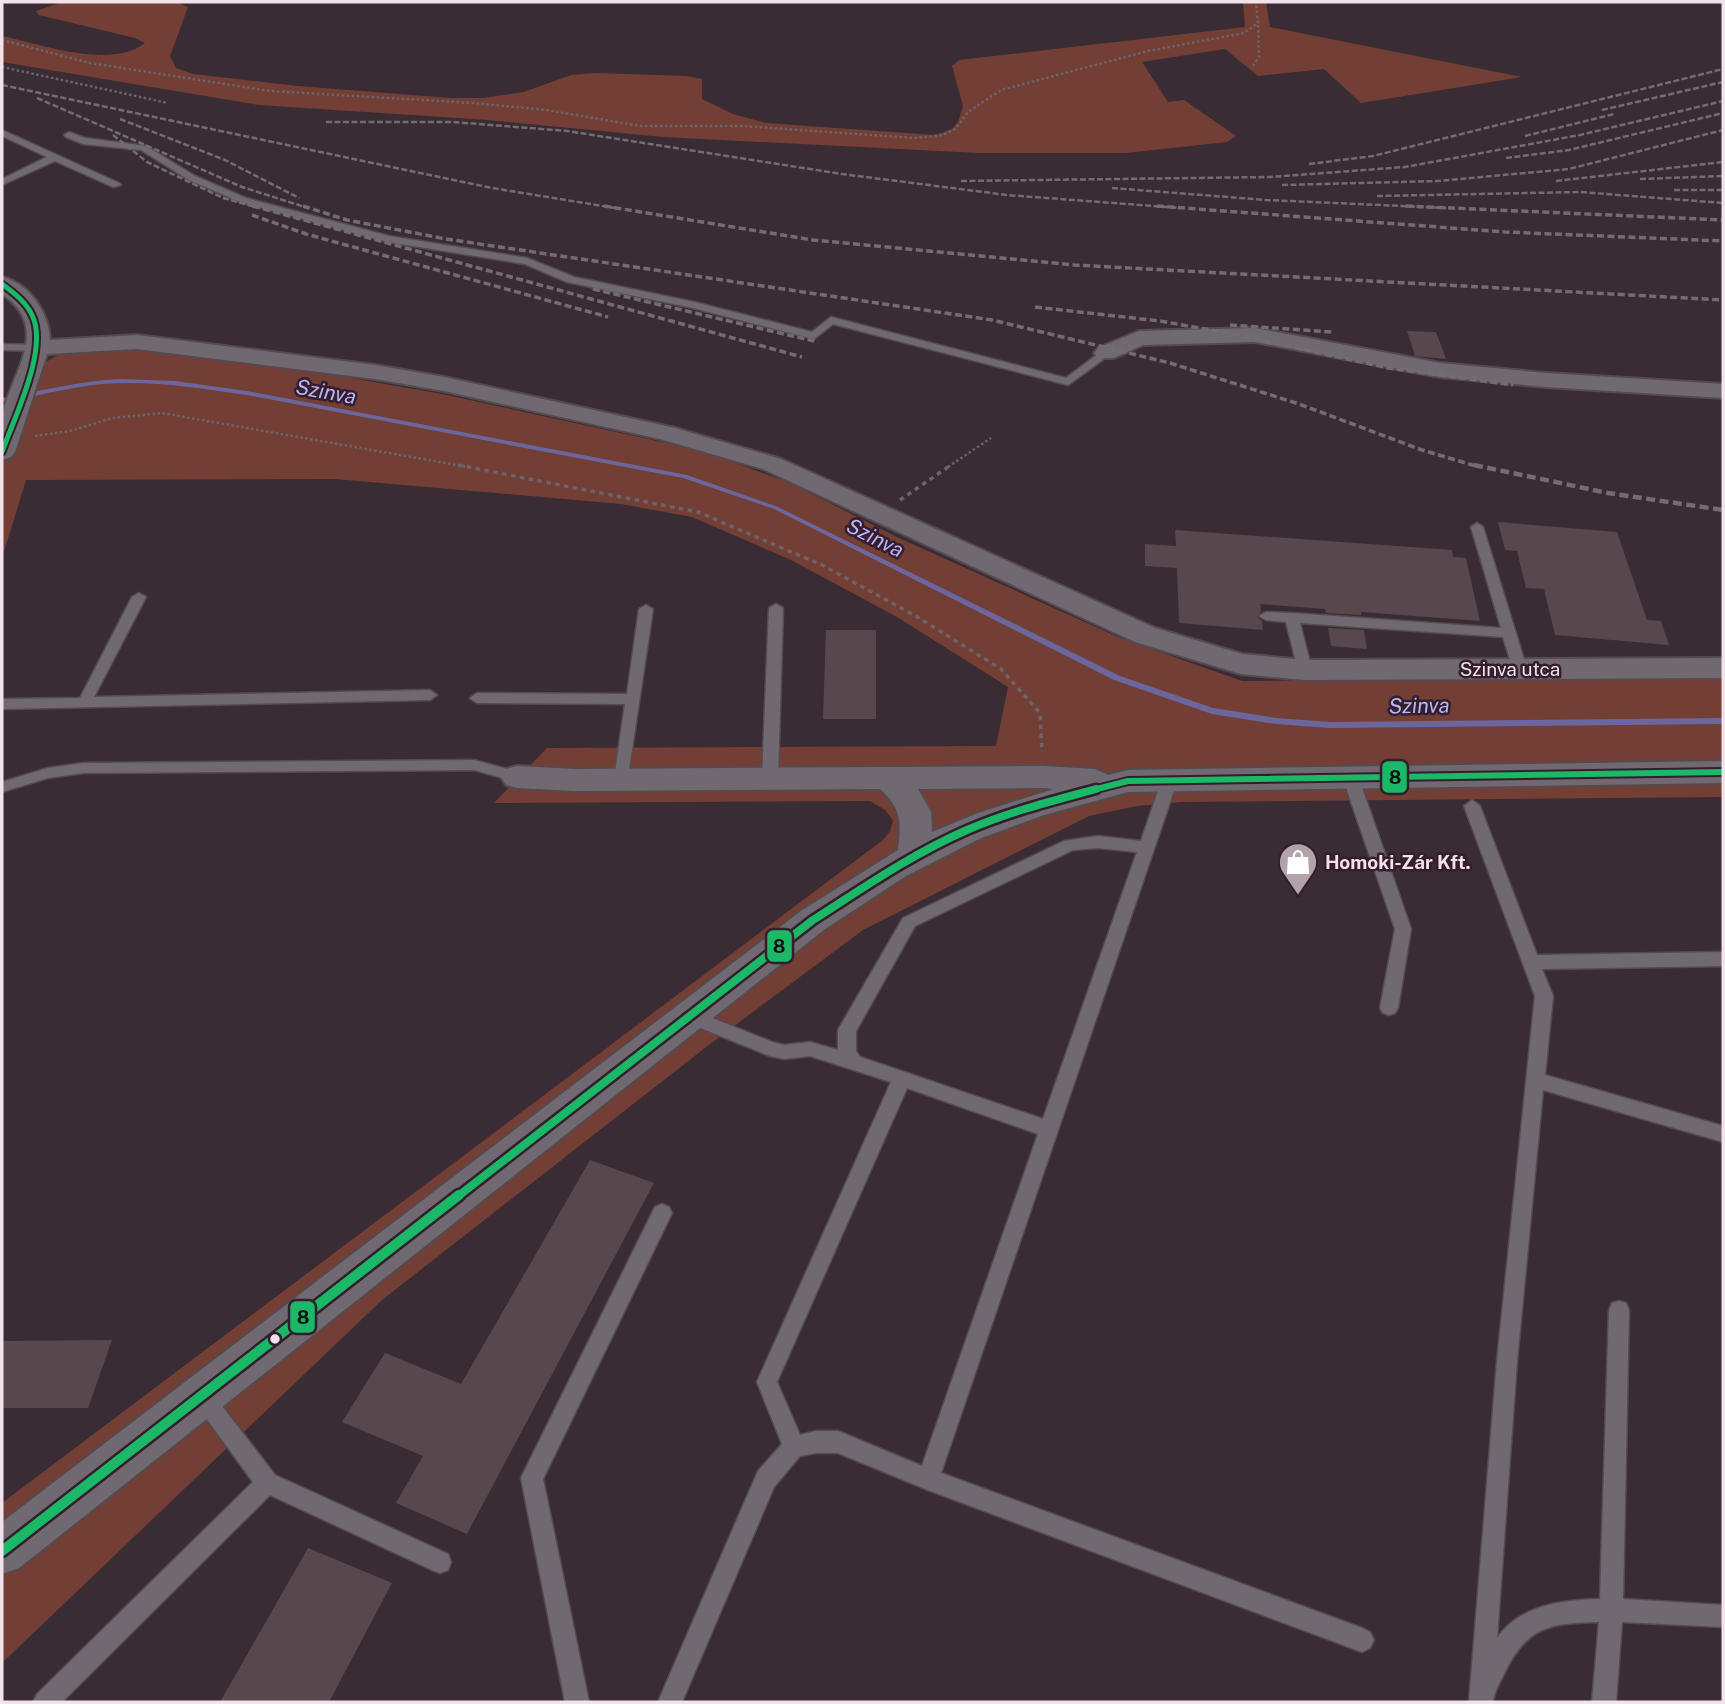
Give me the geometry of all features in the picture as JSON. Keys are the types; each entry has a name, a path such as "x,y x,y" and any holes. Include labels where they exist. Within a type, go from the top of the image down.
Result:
{"street":[{"path":"2,284 32,311 38,328 38,348 4,446"},
{"path":"1105,354 1139,338 1255,335 1440,370 1546,380 1723,391"},
{"name":"Szinva utca","path":"38,348 137,342 375,372 444,384 720,447 772,464 1145,635 1241,664 1301,670 1723,668"},
{"path":"517,777 1043,777 1128,781 1723,772"},
{"path":"887,778 906,793 914,805 918,820 914,856"},
{"path":"2,1551 813,920 914,856 948,839 1025,809 1128,781"}],"lane":[{"path":"2,133 116,184"},
{"path":"69,135 83,141 142,148 192,178 243,200 388,239 527,261 571,280 694,306 780,329 814,336 831,320 1068,382 1105,354"},
{"path":"2,182 55,157"},
{"path":"2,347 38,348"},
{"path":"1477,527 1520,669"},
{"path":"84,703 139,597"},
{"path":"770,778 776,608"},
{"path":"622,779 646,610"},
{"path":"1266,615 1508,633"},
{"path":"1292,617 1301,670"},
{"path":"2,704 430,695"},
{"path":"477,698 633,699"},
{"path":"2,787 48,773 83,768 474,765 517,777"},
{"path":"1350,776 1403,929 1390,1007"},
{"path":"928,1479 1170,779"},
{"path":"1472,806 1544,996 1507,1361 1482,1698"},
{"path":"854,1062 846,1053 847,1030 909,922 1070,845 1110,841 1145,848"},
{"path":"1533,962 1723,959"},
{"path":"689,1016 771,1049 783,1052 810,1049 1048,1129"},
{"path":"794,1447 767,1382 902,1078"},
{"path":"1536,1080 1723,1134"},
{"path":"578,1702 532,1478 662,1213"},
{"path":"1604,1702 1611,1609 1619,1310"},
{"path":"202,1396 267,1483 440,1562"},
{"path":"670,1702 765,1479 794,1447 816,1442 838,1442 928,1479 1362,1640"},
{"path":"44,1702 267,1483"},
{"path":"1482,1698 1511,1637 1525,1625 1544,1617 1611,1609 1723,1616"}],"path":[{"path":"1253,66 1259,57 1256,2"},
{"path":"2,40 90,63 270,91 474,103 546,110 641,126 743,126 914,138 943,135 955,130 968,111 1001,90 1148,51 1244,33 1258,23"},
{"path":"2,67 168,103"},
{"path":"4,446 71,431 113,418 162,413 559,483 698,512 822,565 914,615 1001,669 1040,713 1043,777"},
{"path":"879,514 991,438"}],"shaded area":[{"path":"62,2 176,2 188,7 170,56 176,68 193,74 298,86 450,98 483,98 524,92 571,75 596,73 687,76 702,79 702,99 733,114 766,123 935,135 952,129 958,122 963,106 952,66 959,60 1245,27 1243,2 1266,2 1270,27 1522,77 1361,103 1324,69 1258,76 1225,49 1142,62 1168,102 1184,100 1236,136 1227,142 1126,153 978,153 663,137 488,120 259,105 2,62 2,36 55,49 95,55 131,51 145,43 135,38 39,15 36,11"},
{"path":"134,349 288,367 442,394 703,451 790,483 899,538 1118,637 1242,681 1723,678 1723,797 1181,802 1137,806 1089,816 863,930 710,1044 382,1300 2,1663 2,1503 883,840 890,831 893,820 885,810 870,801 494,803 547,748 996,746 1008,687 897,617 791,560 692,517 621,504 335,479 26,480 2,558 2,408 46,362 63,352"}],"building":[{"path":"1407,331 1436,332 1446,359 1415,356"},
{"path":"1498,522 1617,532 1647,620 1661,621 1669,645 1555,635 1544,589 1526,588 1517,551 1505,550"},
{"path":"1175,530 1452,550 1453,557 1466,558 1480,621 1361,612 1361,615 1326,613 1325,609 1260,604 1261,612 1257,617 1262,621 1263,630 1179,623 1177,568 1145,566 1145,544 1176,546"},
{"path":"1328,628 1364,630 1367,649 1331,646"},
{"path":"826,630 876,630 876,719 823,719"},
{"path":"590,1160 654,1183 467,1534 396,1503 423,1456 342,1422 385,1353 461,1384"},
{"path":"112,1340 88,1408 2,1408 2,1341"},
{"path":"308,1548 392,1583 329,1702 220,1702"}],"waterway":[{"name":"Szinva","path":"2,400 102,382 139,381 193,385 685,476 776,508 1117,678 1212,711 1276,721 1330,725 1723,721"}],"railway":[{"path":"1309,164 1373,156 1723,69"},
{"path":"1602,110 1723,82"},
{"path":"2,85 492,188 615,208"},
{"path":"37,98 242,187 308,208"},
{"path":"961,181 1270,177 1405,167 1580,135 1723,101"},
{"path":"1506,158 1569,150 1723,113"},
{"path":"1525,136 1614,114"},
{"path":"120,119 225,160 299,198"},
{"path":"326,122 453,122 567,131 842,174 1007,195 1180,208"},
{"path":"1282,185 1438,181 1569,169 1723,130"},
{"path":"113,135 147,162 223,198 259,208"},
{"path":"1556,181 1723,162"},
{"path":"1640,179 1723,176"},
{"path":"1112,188 1266,200 1446,208"},
{"path":"1674,190 1723,190"},
{"path":"1377,196 1580,192 1723,203"},
{"path":"253,206 802,357"},
{"path":"303,206 347,220 446,239 992,320 1170,363 1299,404 1422,450 1479,467"},
{"path":"604,206 813,240 1074,265 1723,300"},
{"path":"1157,206 1505,232 1723,241"},
{"path":"1406,206 1723,220"},
{"path":"252,215 306,234 608,317"},
{"path":"593,289 818,342"},
{"path":"1035,307 1160,321 1239,335 1388,368 1513,385"},
{"path":"1230,325 1332,332"},
{"path":"1474,465 1608,493 1723,510"}],"transit line":[{"name":"8","path":"2,284 27,306 33,317 37,340 31,368 2,452"},
{"name":"8","path":"2,1551 813,920 870,883 949,838 1028,808 1128,781 1723,772"}],"place":[{"name":"Homoki-Zár Kft.","path":"1298,896"}]}
